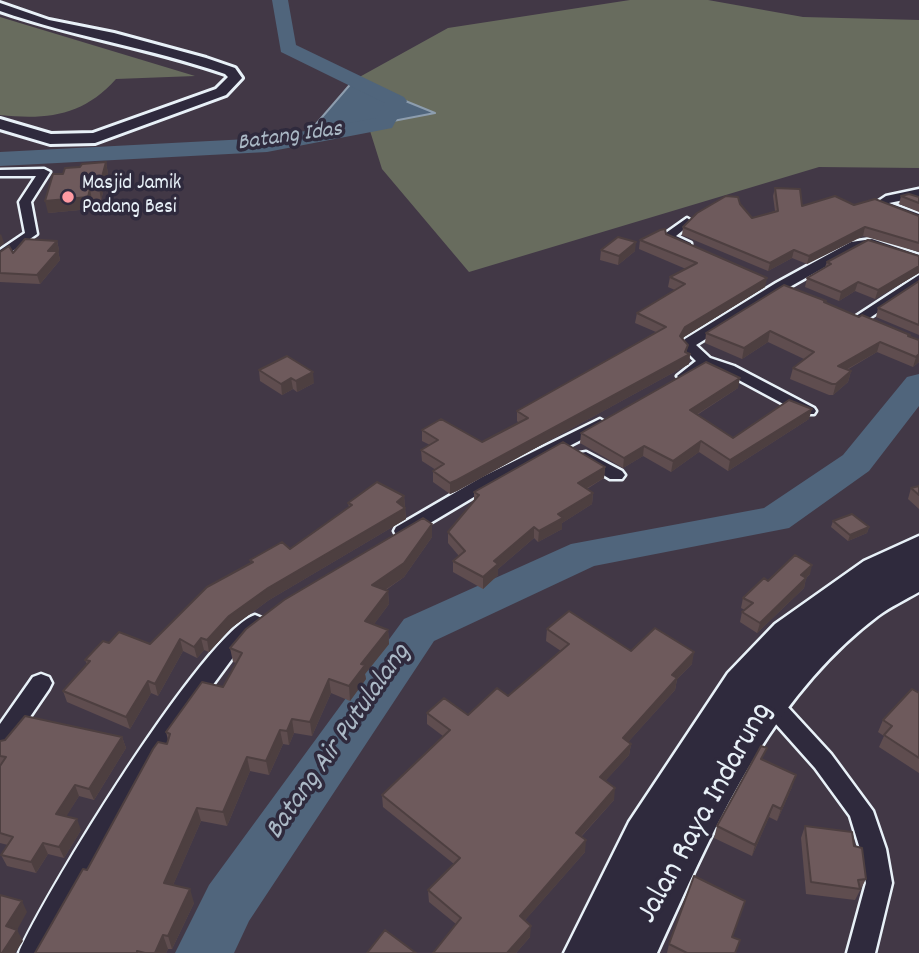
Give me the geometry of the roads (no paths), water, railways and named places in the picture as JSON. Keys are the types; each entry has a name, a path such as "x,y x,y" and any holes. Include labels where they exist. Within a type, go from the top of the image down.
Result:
{"highway":[{"name":"Jalan Raya Indarung","path":"590,953 646,837 755,691 800,625 877,570 919,548"},
{"name":"Jalan Raya Indarung","path":"631,953 681,849 731,755 755,691 874,600 919,575"}],"street":[{"path":"0,7 46,23 114,37 224,69 234,78 221,92 95,138 50,139 0,124"},
{"path":"0,173 44,172 24,205 32,225 30,234 0,256"},
{"path":"919,193 890,198 880,204 919,218"},
{"path":"687,222 671,232 670,238 697,251"},
{"path":"809,412 729,369 705,361 688,346 690,342 775,283 864,242 919,259"},
{"path":"860,318 919,279"},
{"path":"775,283 804,295"},
{"path":"664,388 703,365 705,361"},
{"path":"386,541 488,481 565,444 621,412"},
{"path":"565,444 616,475"},
{"path":"33,953 137,770 230,646 254,623 276,610"},
{"path":"0,742 41,683"},
{"path":"755,691 823,761 861,811 873,849 879,883 861,953"}],"water":[{"path":"354,80 435,113 304,138"}],"waterway":[{"name":"Batang Idas","path":"0,159 267,145 384,123 397,101 287,48 280,0"},
{"name":"Batang Air Putulalang","path":"204,953 229,903 419,630 585,554 775,519 856,463 919,384"}],"place":[{"name":"Masjid Jamik Padang Besi","path":"68,197"}]}
